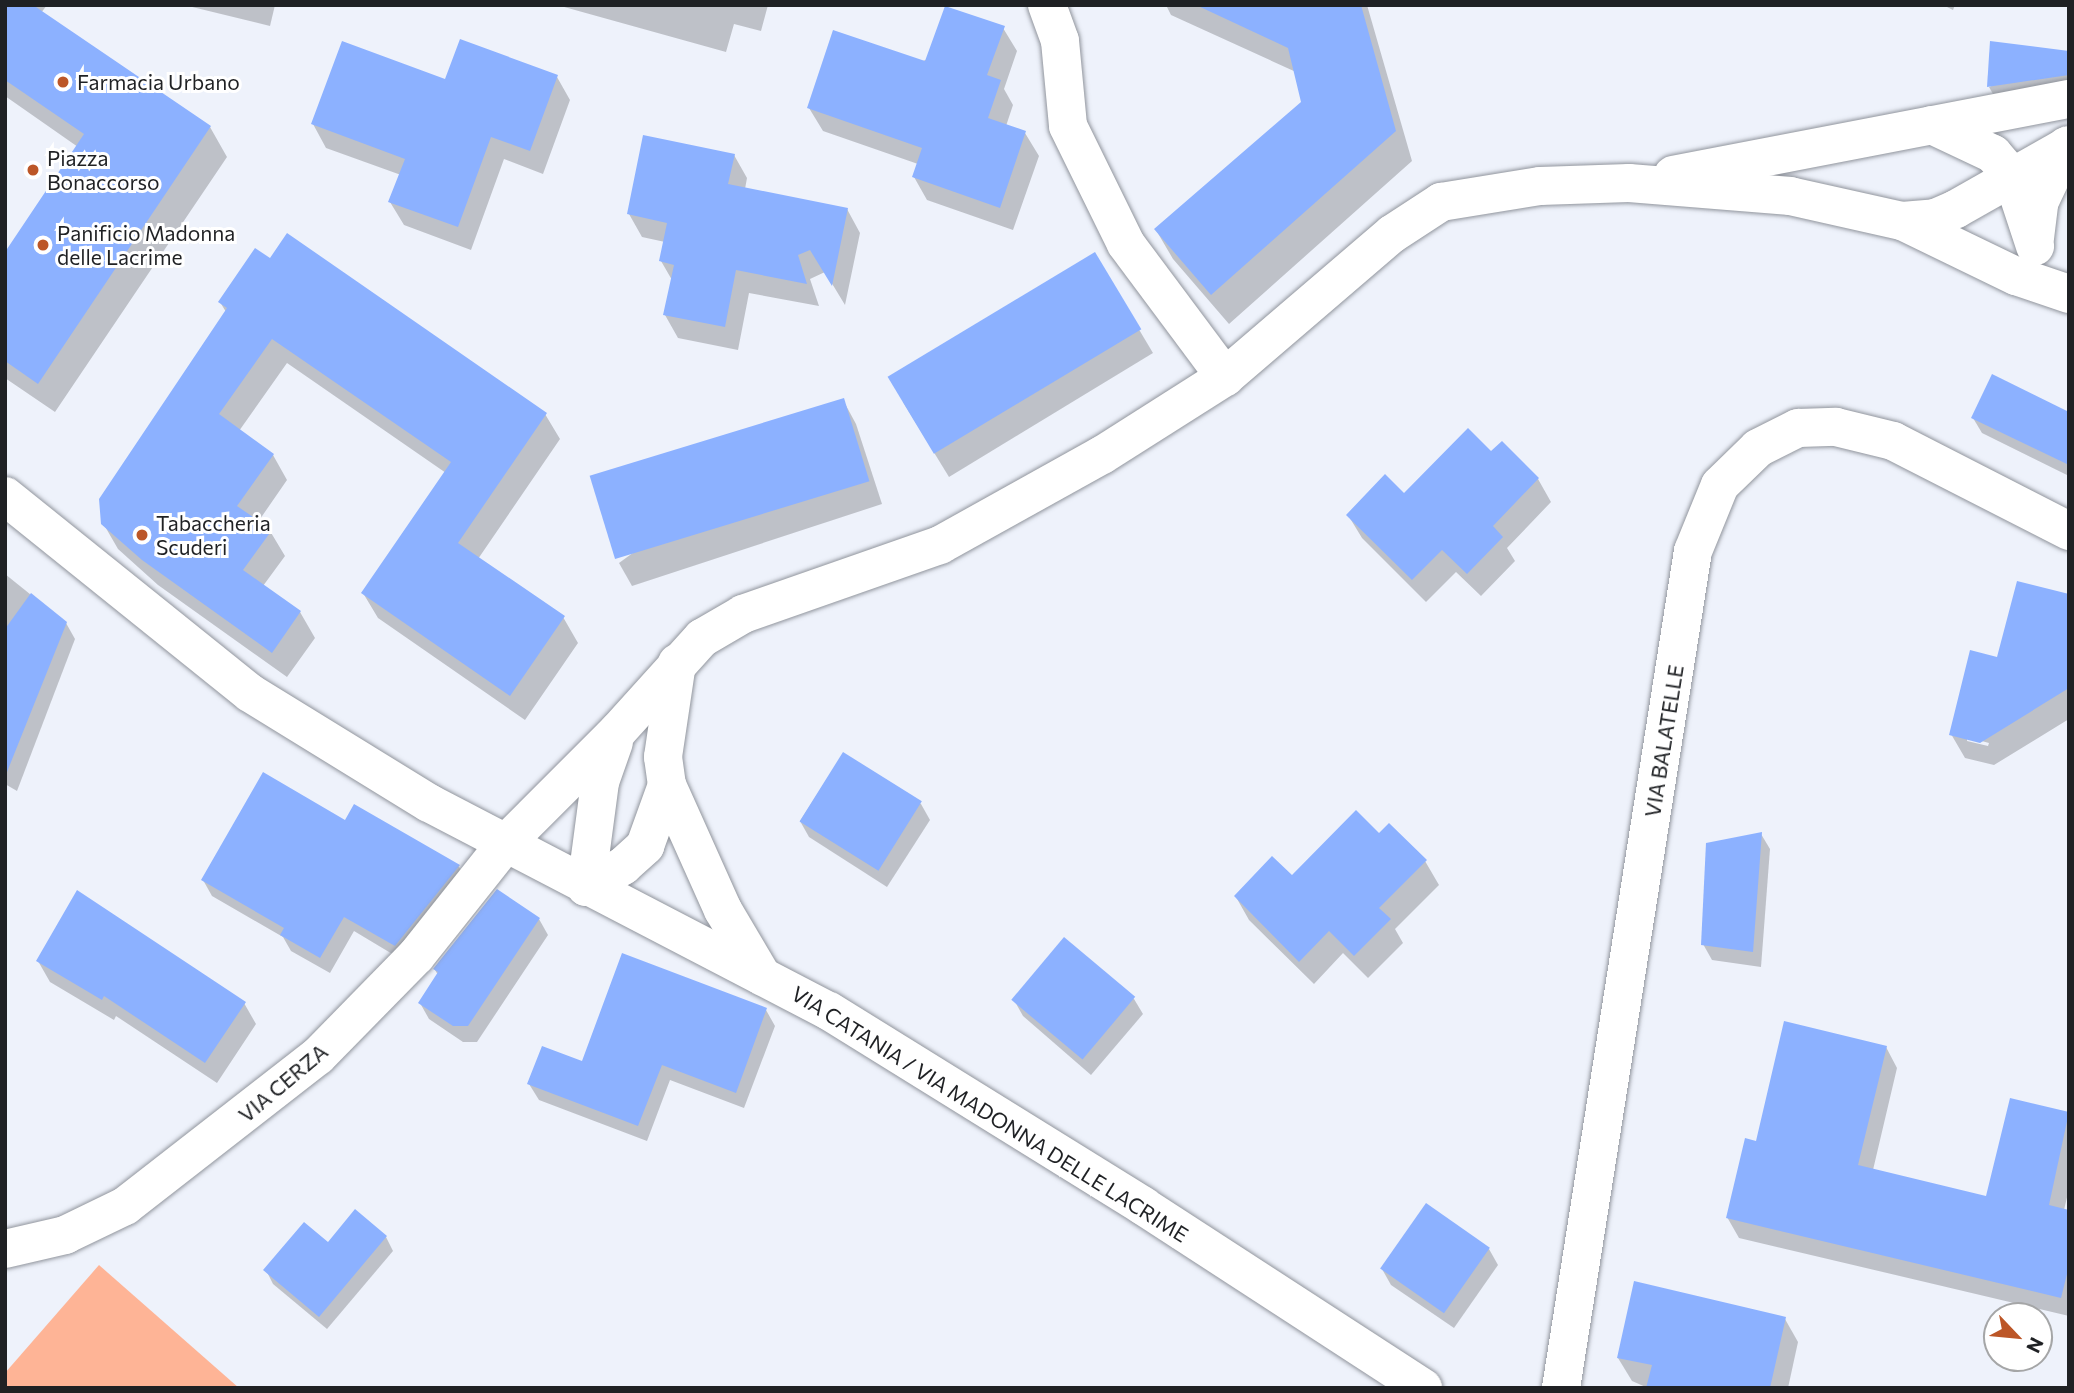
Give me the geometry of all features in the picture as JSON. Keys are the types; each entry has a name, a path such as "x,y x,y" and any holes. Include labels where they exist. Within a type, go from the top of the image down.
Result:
{"main road":[{"path":"1047,5 1060,41 1068,126 1126,244 1225,377"},
{"path":"1629,183 2069,99"},
{"path":"1932,125 1993,154 2012,176 2035,246 2053,276 2069,293"},
{"path":"1902,221 1935,218 1956,209 2068,146"},
{"path":"2035,246 2039,202 2068,146"},
{"path":"1629,183 1790,196 1902,221 2016,276 2069,293"},
{"name":"VIA CERZA","path":"5,1249 65,1235 125,1206 245,1117 318,1056 416,956 506,844 617,732 702,638 743,614 940,545 1102,455 1225,377 1392,234 1441,202 1540,186 1629,183"},
{"name":"VIA BALATELLE","path":"1561,1388 1693,551 1720,485 1758,448 1798,428 1836,427 1893,441 2069,531"},
{"name":"VIA CATANIA / VIA MADONNA DELLE LACRIME","path":"5,496 250,693 429,803 829,1011 1085,1170 1423,1388"},
{"path":"677,663 663,757 667,785 723,910 762,976"},
{"path":"586,887 600,782 617,732"},
{"path":"586,887 623,866 645,846 667,785"}],"shaded area":[{"path":"99,1265 239,1388 5,1388 5,1373"}],"building":[{"path":"5,5 33,5 211,126 38,384 5,361 5,252 84,134 5,80"},
{"path":"1196,5 1361,5 1396,131 1211,295 1154,229 1301,102 1288,48"},
{"path":"945,6 1005,26 987,75 1001,80 988,118 1026,131 1000,208 912,177 922,148 807,108 833,30 925,61"},
{"path":"460,39 558,75 530,151 491,137 458,227 388,202 405,159 311,124 342,41 445,79"},
{"path":"1990,41 2069,51 2069,75 1987,87"},
{"path":"643,135 735,154 728,184 848,208 832,286 810,250 798,255 807,284 736,270 725,327 663,315 674,265 659,261 667,223 627,214"},
{"path":"287,233 547,413 458,543 565,616 510,696 361,593 451,462 272,339 219,414 274,454 237,506 272,530 243,570 301,611 272,653 142,560 101,524 99,499 227,308 218,302 255,248 270,258"},
{"path":"1095,252 1141,329 934,454 888,377"},
{"path":"1992,374 2069,412 2069,465 1971,418"},
{"path":"844,398 869,481 615,559 590,476"},
{"path":"1468,428 1491,451 1502,441 1539,478 1493,526 1503,537 1467,574 1442,550 1412,580 1346,515 1385,474 1404,493"},
{"path":"2017,581 2069,594 2069,688 1980,743 1949,735 1970,650 1997,657"},
{"path":"31,593 67,622 7,772 5,629"},
{"path":"843,752 922,801 878,871 800,822"},
{"path":"263,772 345,820 354,804 460,865 395,946 344,917 320,958 280,935 284,928 201,880"},
{"path":"1356,810 1379,833 1389,823 1427,860 1379,908 1391,919 1354,956 1329,931 1299,962 1234,896 1272,856 1292,875"},
{"path":"1762,832 1753,952 1701,945 1706,843"},
{"path":"497,889 540,918 468,1026 453,1026 418,1003 438,972 433,969"},
{"path":"77,890 246,1002 205,1063 104,996 102,1000 36,961"},
{"path":"1064,937 1135,997 1083,1060 1011,1000"},
{"path":"622,953 767,1008 736,1093 662,1065 638,1126 527,1084 542,1046 582,1061"},
{"path":"1784,1021 1887,1046 1858,1165 1986,1196 2010,1098 2069,1112 2049,1205 2069,1210 2069,1266 2061,1298 1726,1218 1745,1138 1756,1141"},
{"path":"1426,1203 1490,1248 1444,1313 1380,1269"},
{"path":"355,1209 387,1236 319,1317 263,1270 304,1222 328,1242"},
{"path":"1634,1281 1786,1317 1770,1388 1646,1388 1652,1365 1617,1358"}],"place":[{"name":"Farmacia Urbano","path":"63,82"},
{"name":"Piazza Bonaccorso","path":"33,170"},
{"name":"Panificio Madonna delle Lacrime","path":"43,245"},
{"name":"Tabaccheria Scuderi","path":"142,535"}]}
